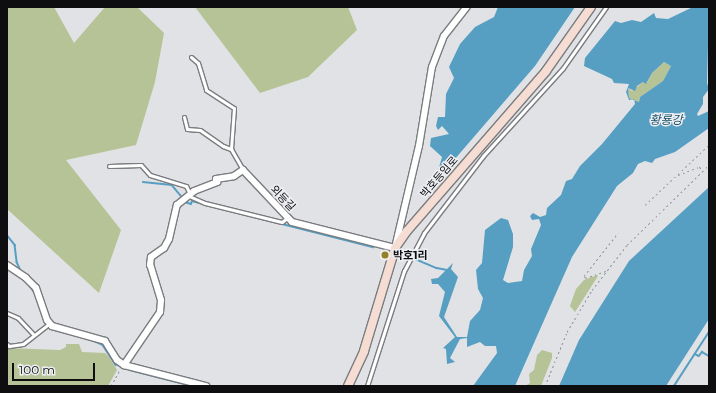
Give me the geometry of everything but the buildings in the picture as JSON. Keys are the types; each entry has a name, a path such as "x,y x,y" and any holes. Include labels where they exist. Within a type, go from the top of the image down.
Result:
{"street":[{"path":"395,248 405,211 437,50 467,7"},
{"name":"박호등임로","path":"348,386 364,351 395,248 407,231 546,70 591,7"},
{"path":"124,365 160,312 161,300 149,260 154,254 164,248 169,239 175,208 189,195 217,182 216,179 234,176 244,170"},
{"name":"외등길","path":"244,170 292,222 395,248"},
{"path":"7,265 26,278 36,288 50,323 58,328 105,340 117,360 124,365 206,386"}],"lane":[{"path":"367,386 404,271 424,233 483,156 563,68 606,7"},
{"path":"191,57 198,63 206,90 234,108 231,148 244,170"},
{"path":"184,117 187,129 200,130 223,146 231,148"},
{"path":"109,166 141,166 150,175 186,186 189,195 205,203 282,222 288,217"},
{"path":"7,313 18,318 33,334"},
{"path":"8,345 22,344 33,334 50,323"}],"path":[{"path":"645,205 709,145"},
{"path":"545,386 567,332 592,290 627,245 709,164"},
{"path":"677,175 699,167 704,169"},
{"path":"607,271 586,278 584,276 618,233"},
{"path":"111,386 124,365"}],"green space":[{"path":"7,7 54,7 74,43 105,7 137,7 164,33 155,82 136,145 66,160 121,230 99,293 7,209"},
{"path":"195,7 348,7 357,30 308,77 260,93"},
{"path":"664,62 671,66 663,81 640,97 639,102 629,98 628,88 632,91 643,82 647,83 652,73"},
{"path":"597,275 598,276 575,312 570,306 576,289 584,280"},
{"path":"66,344 79,344 82,352 105,353 109,357 117,370 108,386 7,386 7,348 60,350 66,347"},
{"path":"542,350 552,353 552,358 541,386 525,386 530,383 529,374 534,370 537,355"}],"water":[{"path":"498,7 575,7 535,66 442,174 438,171 442,157 430,146 431,138 449,134 442,126 438,130 436,126 438,117 445,117 446,94 454,78 449,67 460,44 475,27 494,17"},
{"name":"황룡강","path":"693,7 709,7 707,83 709,89 703,97 703,104 697,114 698,116 709,111 709,128 675,152 655,159 652,163 645,161 638,164 633,173 617,186 572,257 515,386 473,386 497,353 496,346 485,346 480,342 467,347 467,338 460,339 450,358 455,362 447,364 446,349 443,348 455,337 439,316 445,292 438,284 432,284 431,279 438,278 453,263 451,269 458,277 444,317 457,337 467,337 470,321 480,310 483,298 478,289 476,270 482,263 485,230 501,218 508,220 513,234 513,247 503,280 508,283 522,281 524,270 532,256 531,249 541,225 539,219 532,220 530,216 533,213 540,217 546,215 547,208 561,195 566,181 572,179 580,166 602,144 635,104 634,100 639,102 640,97 663,81 671,66 664,62 652,73 646,84 643,82 637,86 635,91 628,88 629,98 632,99 629,100 626,92 629,84 614,83 612,79 584,66 585,58 615,21 621,23 632,20 641,22 654,13 656,18 668,19"},
{"path":"709,187 709,319 666,386 559,386 579,340 629,261"}],"waterway":[{"path":"143,182 172,185 182,197"},
{"path":"185,202 191,204 192,201 373,247"},
{"path":"7,235 15,245 17,262 22,273"},
{"path":"413,258 437,268 447,270"},
{"path":"30,286 35,293"},
{"path":"52,329 62,332"},
{"path":"674,386 709,332"},
{"path":"92,340 103,345 116,365"},
{"path":"695,354 699,356 702,352 709,356"},
{"path":"130,370 192,386"}],"place":[{"name":"박호1리","path":"385,255"}]}
